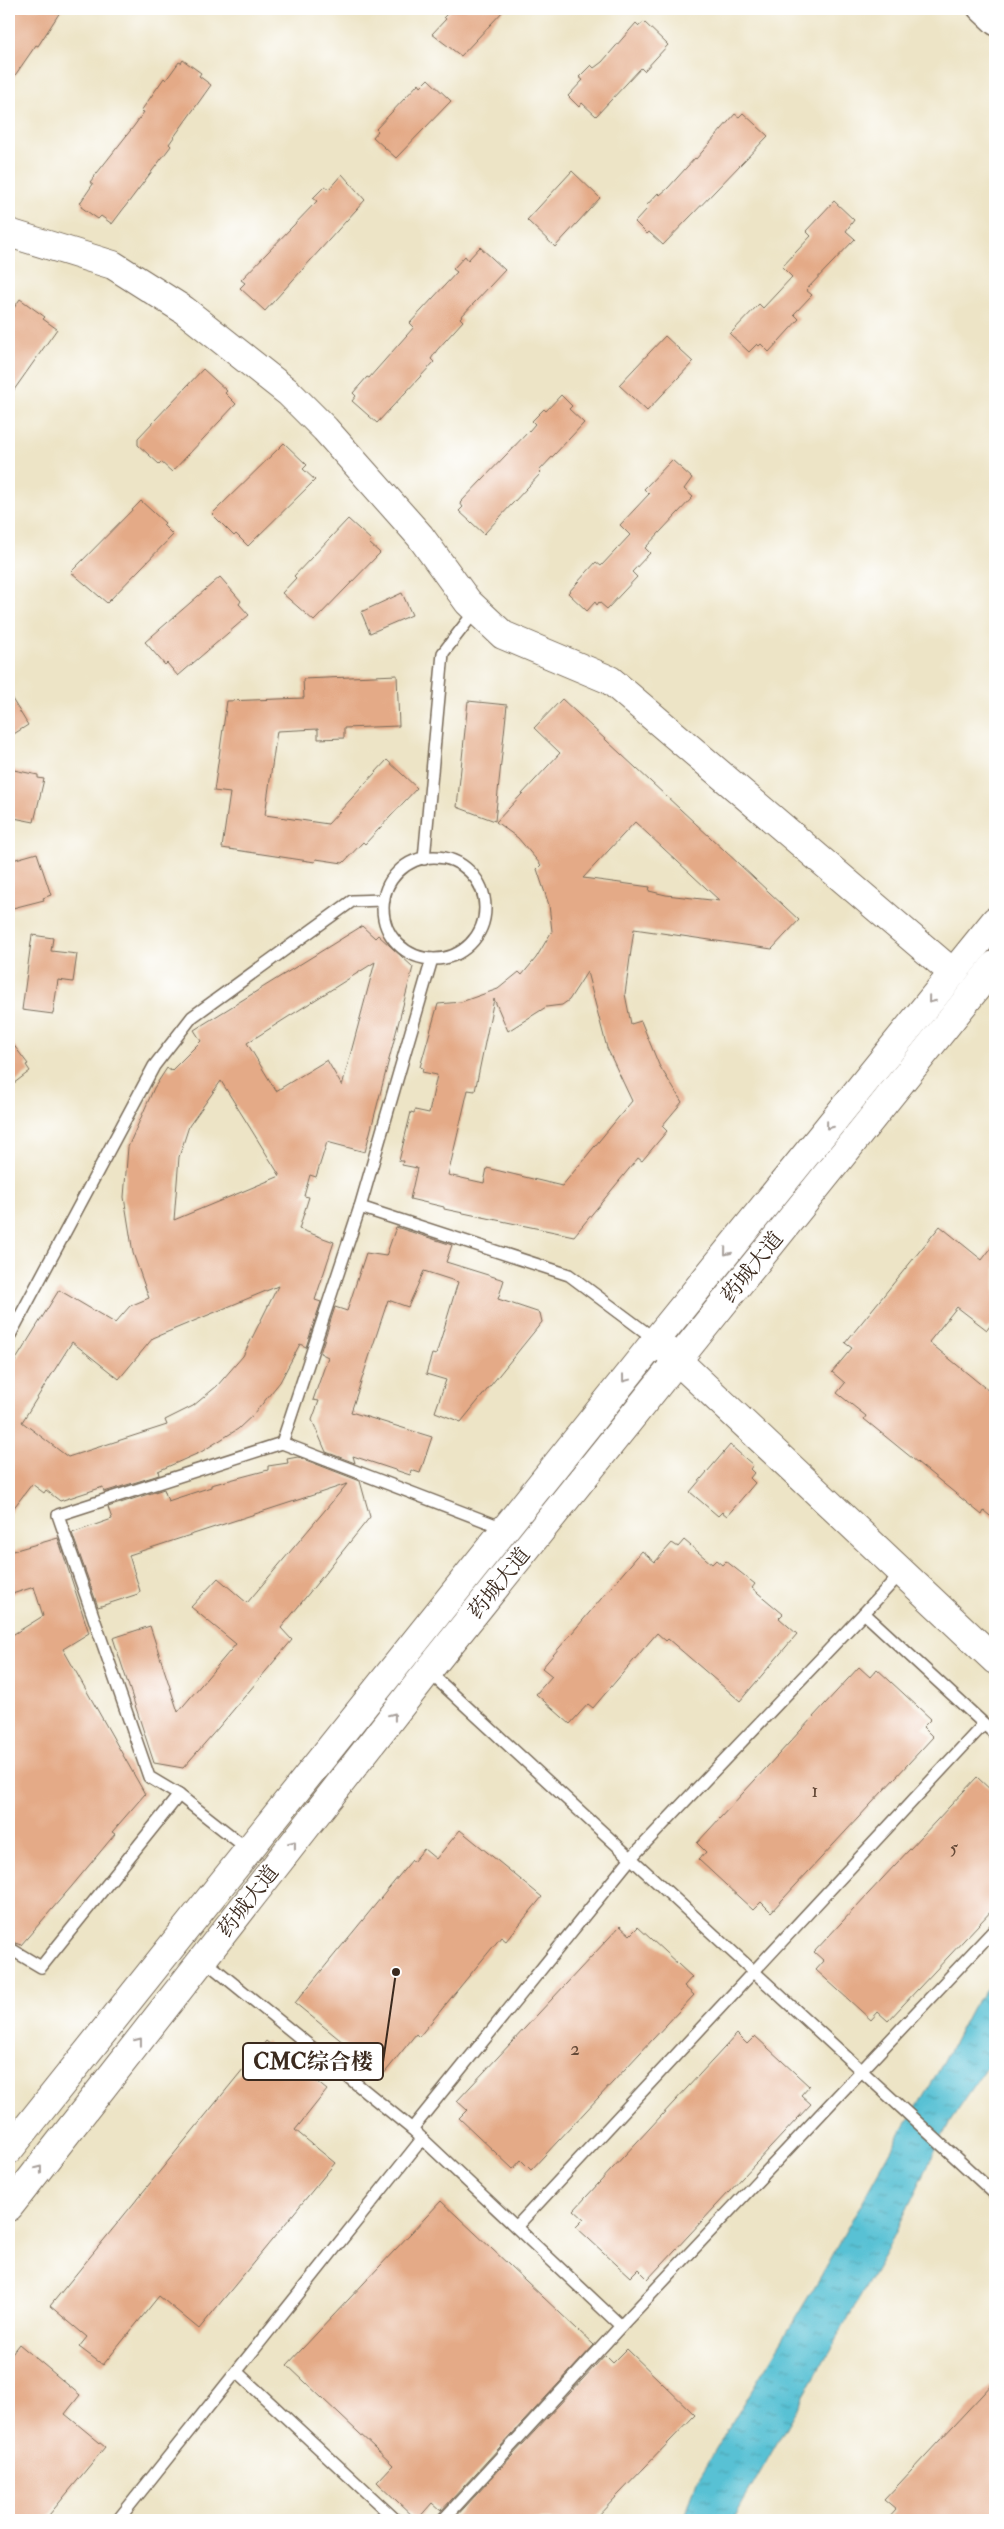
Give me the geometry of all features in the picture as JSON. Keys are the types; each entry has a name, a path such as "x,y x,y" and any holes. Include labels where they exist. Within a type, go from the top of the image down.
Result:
{"main road":[{"path":"9,233 113,265 184,310 289,393 325,429 420,536 468,602 503,635 610,680 953,973"},
{"name":"药城大道","path":"9,2150 656,1340 995,921"},
{"name":"药城大道","path":"9,2207 428,1671 995,965"},
{"path":"656,1340 995,1660"}],"street":[{"path":"980,9 995,24"}],"lane":[{"path":"424,859 443,654 476,610"},
{"path":"436,858 459,864 477,881 484,904 481,928 475,939 455,954 432,959 409,953 391,936 385,919 384,900 387,889 402,869 424,859 436,858"},
{"path":"9,1337 154,1066 192,1017 352,900 384,900"},
{"path":"282,1442 360,1207 432,959"},
{"path":"360,1207 569,1275 656,1340"},
{"path":"249,1850 179,1795 149,1777 58,1515 282,1442 506,1529"},
{"path":"412,2129 631,1858 902,1572"},
{"path":"864,1613 995,1734"},
{"path":"428,1671 995,2194"},
{"path":"516,2228 984,1724"},
{"path":"9,1948 41,1967 179,1795"},
{"path":"443,2520 621,2326 995,1929"},
{"path":"203,1959 412,2129 621,2326"},
{"path":"118,2520 422,2139"},
{"path":"237,2372 396,2520"}],"water":[{"path":"995,1979 995,2055 950,2121 887,2250 733,2520 684,2520 697,2481 821,2276 900,2134 936,2076 972,2007"}],"building":[{"path":"17,9 62,9 38,46 36,45 9,84 9,20"},
{"path":"452,9 505,9 461,56 432,34 446,19 444,17"},
{"path":"644,22 668,45 644,71 641,68 596,116 582,103 579,107 568,96 583,80 579,77 591,65 594,68 602,62 636,23 639,26"},
{"path":"183,60 201,73 199,76 211,85 169,144 171,146 112,224 101,216 98,219 81,207 82,204 80,203 93,184 90,182 144,112 141,111 164,78 166,80 179,62 181,63"},
{"path":"428,79 451,101 396,158 373,137 378,131 376,129 419,83 421,86"},
{"path":"743,113 768,136 663,245 649,232 647,234 635,222 648,208 646,206 658,193 660,195 668,188 735,114 739,117"},
{"path":"572,171 600,198 555,247 527,220"},
{"path":"342,174 365,200 265,311 240,288 245,283 241,280 317,201 313,198 325,186 329,189"},
{"path":"834,201 854,220 846,231 855,239 806,290 812,295 794,314 799,319 769,352 761,344 759,346 757,344 749,352 730,334 759,304 763,308 792,277 782,267 811,236 806,231"},
{"path":"480,247 505,270 460,318 463,321 431,359 434,362 377,423 352,401 356,396 353,393 367,377 369,378 414,327 410,323 457,272 453,269 465,256 468,260"},
{"path":"20,299 45,317 43,319 57,329 9,397 9,315"},
{"path":"665,336 693,362 647,411 619,385"},
{"path":"203,369 227,391 225,393 236,404 172,472 161,462 159,464 138,445 138,438"},
{"path":"561,395 572,406 569,409 584,423 539,471 541,473 484,534 459,511 463,507 460,503 529,431 535,424 532,421 544,409 546,411"},
{"path":"284,443 307,465 303,469 315,480 248,546 236,534 234,536 212,514"},
{"path":"672,460 692,478 684,489 693,497 645,548 650,553 632,572 637,577 607,609 599,602 597,605 595,602 587,611 568,593 596,562 601,566 630,535 620,525 649,494 644,489"},
{"path":"141,501 165,523 163,525 173,535 107,603 71,572"},
{"path":"348,519 371,540 369,543 380,553 314,621 282,593 296,578 294,576"},
{"path":"220,577 241,601 239,604 249,615 178,676 167,663 165,665 145,642"},
{"path":"402,593 412,615 370,633 361,612"},
{"path":"397,675 399,726 344,728 344,738 318,739 318,729 277,731 265,815 328,824 387,760 417,788 365,844 363,842 343,863 316,859 315,862 222,848 230,793 214,791 227,701 304,698 303,679"},
{"path":"9,694 28,725 9,737"},
{"path":"562,699 799,920 772,949 634,929 625,994 631,1024 641,1021 659,1065 682,1102 662,1126 667,1131 642,1161 638,1158 574,1236 444,1209 444,1207 410,1199 417,1168 402,1165 403,1161 399,1161 411,1112 414,1113 415,1110 429,1113 437,1075 422,1072 423,1068 420,1067 438,1004 461,1002 498,989 519,972 522,975 536,958 552,931 549,905 537,869 541,865 518,838 496,822 560,753 534,728","holes":["635,822 720,901 666,895 649,891 650,887 583,878","587,972 607,1048 632,1101 562,1186 487,1168 484,1183 448,1175 468,1090 475,1091 494,999 508,1031 546,1007 562,1005 569,1000"]},
{"path":"468,701 507,705 495,821 457,807"},
{"path":"9,769 38,775 38,778 44,779 34,822 9,817"},
{"path":"37,853 51,895 43,898 44,900 9,909 9,861"},
{"path":"362,926 375,938 378,935 413,967 365,1152 327,1142 316,1177 310,1175 304,1196 309,1197 299,1229 334,1242 315,1300 321,1302 306,1347 300,1344 280,1382 254,1414 238,1429 201,1452 158,1471 159,1475 104,1492 103,1487 60,1501 46,1490 44,1493 32,1484 9,1514 9,1371 59,1290 115,1323 130,1306 149,1298 133,1253 124,1197 128,1147 154,1088 167,1068 171,1071 201,1041 194,1030","holes":["375,962 342,1086 327,1060 276,1091 247,1043","221,1081 280,1176 174,1220 179,1157 189,1126","278,1286 243,1356 217,1386 193,1406 165,1420 167,1425 68,1457 22,1422 72,1342 119,1379 153,1338"]},
{"path":"32,935 53,938 51,951 77,954 73,982 58,980 53,1014 22,1010"},
{"path":"9,1039 28,1064 26,1065 30,1071 9,1087"},
{"path":"940,1226 982,1260 995,1243 995,1319 987,1330 957,1307 929,1342 995,1396 995,1520 984,1511 982,1515 864,1419 866,1416 837,1393 845,1383 832,1372 852,1348 845,1343"},
{"path":"396,1227 452,1245 446,1262 504,1280 498,1299 540,1313 542,1322 461,1422 435,1412 446,1380 426,1374 432,1354 436,1355 458,1282 424,1271 408,1307 388,1300 351,1412 432,1437 420,1473 411,1470 410,1475 353,1456 355,1463 326,1452 312,1420 319,1401 313,1400 328,1357 320,1353 335,1307 347,1311 366,1253 386,1256"},
{"path":"730,1445 753,1465 750,1469 754,1473 750,1478 755,1483 727,1516 722,1512 718,1516 690,1492"},
{"path":"298,1457 360,1481 370,1517 281,1628 292,1640 183,1768 154,1763 113,1638 150,1626 178,1712 236,1644 191,1607 218,1578 247,1603 347,1484 129,1555 140,1591 138,1594 98,1607 72,1533 112,1519 108,1507 164,1489 168,1501 211,1487 211,1485 268,1470 268,1466 288,1463 287,1459"},
{"path":"58,1538 89,1633 63,1649 145,1794 112,1832 115,1834 21,1945 9,1941 9,1637 43,1616 34,1587 9,1595 9,1552"},
{"path":"684,1540 712,1564 716,1560 722,1565 726,1561 755,1584 752,1588 783,1614 779,1618 797,1634 740,1701 668,1639 666,1641 657,1633 593,1708 588,1704 570,1724 536,1694 552,1676 542,1668 642,1551 655,1562 672,1543 678,1547"},
{"path":"859,1667 870,1677 877,1669 931,1719 923,1727 933,1737 771,1912 761,1902 753,1910 699,1860 706,1852 697,1843"},
{"path":"977,1777 995,1794 995,1907 888,2021 878,2012 871,2020 816,1970 824,1961 814,1952"},
{"path":"460,1830 542,1897 506,1941 501,1937 419,2037 416,2034 383,2075 295,2003 412,1860 413,1862 424,1849 436,1859"},
{"path":"620,1926 630,1935 638,1927 692,1977 684,1986 694,1995 531,2170 521,2160 513,2169 459,2118 467,2110 457,2101"},
{"path":"737,2034 747,2044 755,2036 809,2086 801,2095 811,2104 648,2279 638,2269 630,2277 576,2227 584,2219 574,2210"},
{"path":"266,2041 327,2090 295,2130 335,2163 199,2329 159,2296 103,2365 79,2347 87,2337 50,2306"},
{"path":"441,2201 594,2345 441,2511 432,2503 417,2520 377,2482 393,2465 287,2365"},
{"path":"19,2344 80,2395 65,2414 105,2447 45,2520 9,2520 9,2357"},
{"path":"627,2349 695,2415 594,2520 453,2520 605,2355 613,2363"},
{"path":"995,2381 995,2520 887,2520 896,2510 884,2500"}],"place":[{"name":"CMC综合楼","path":"396,1972"}]}
